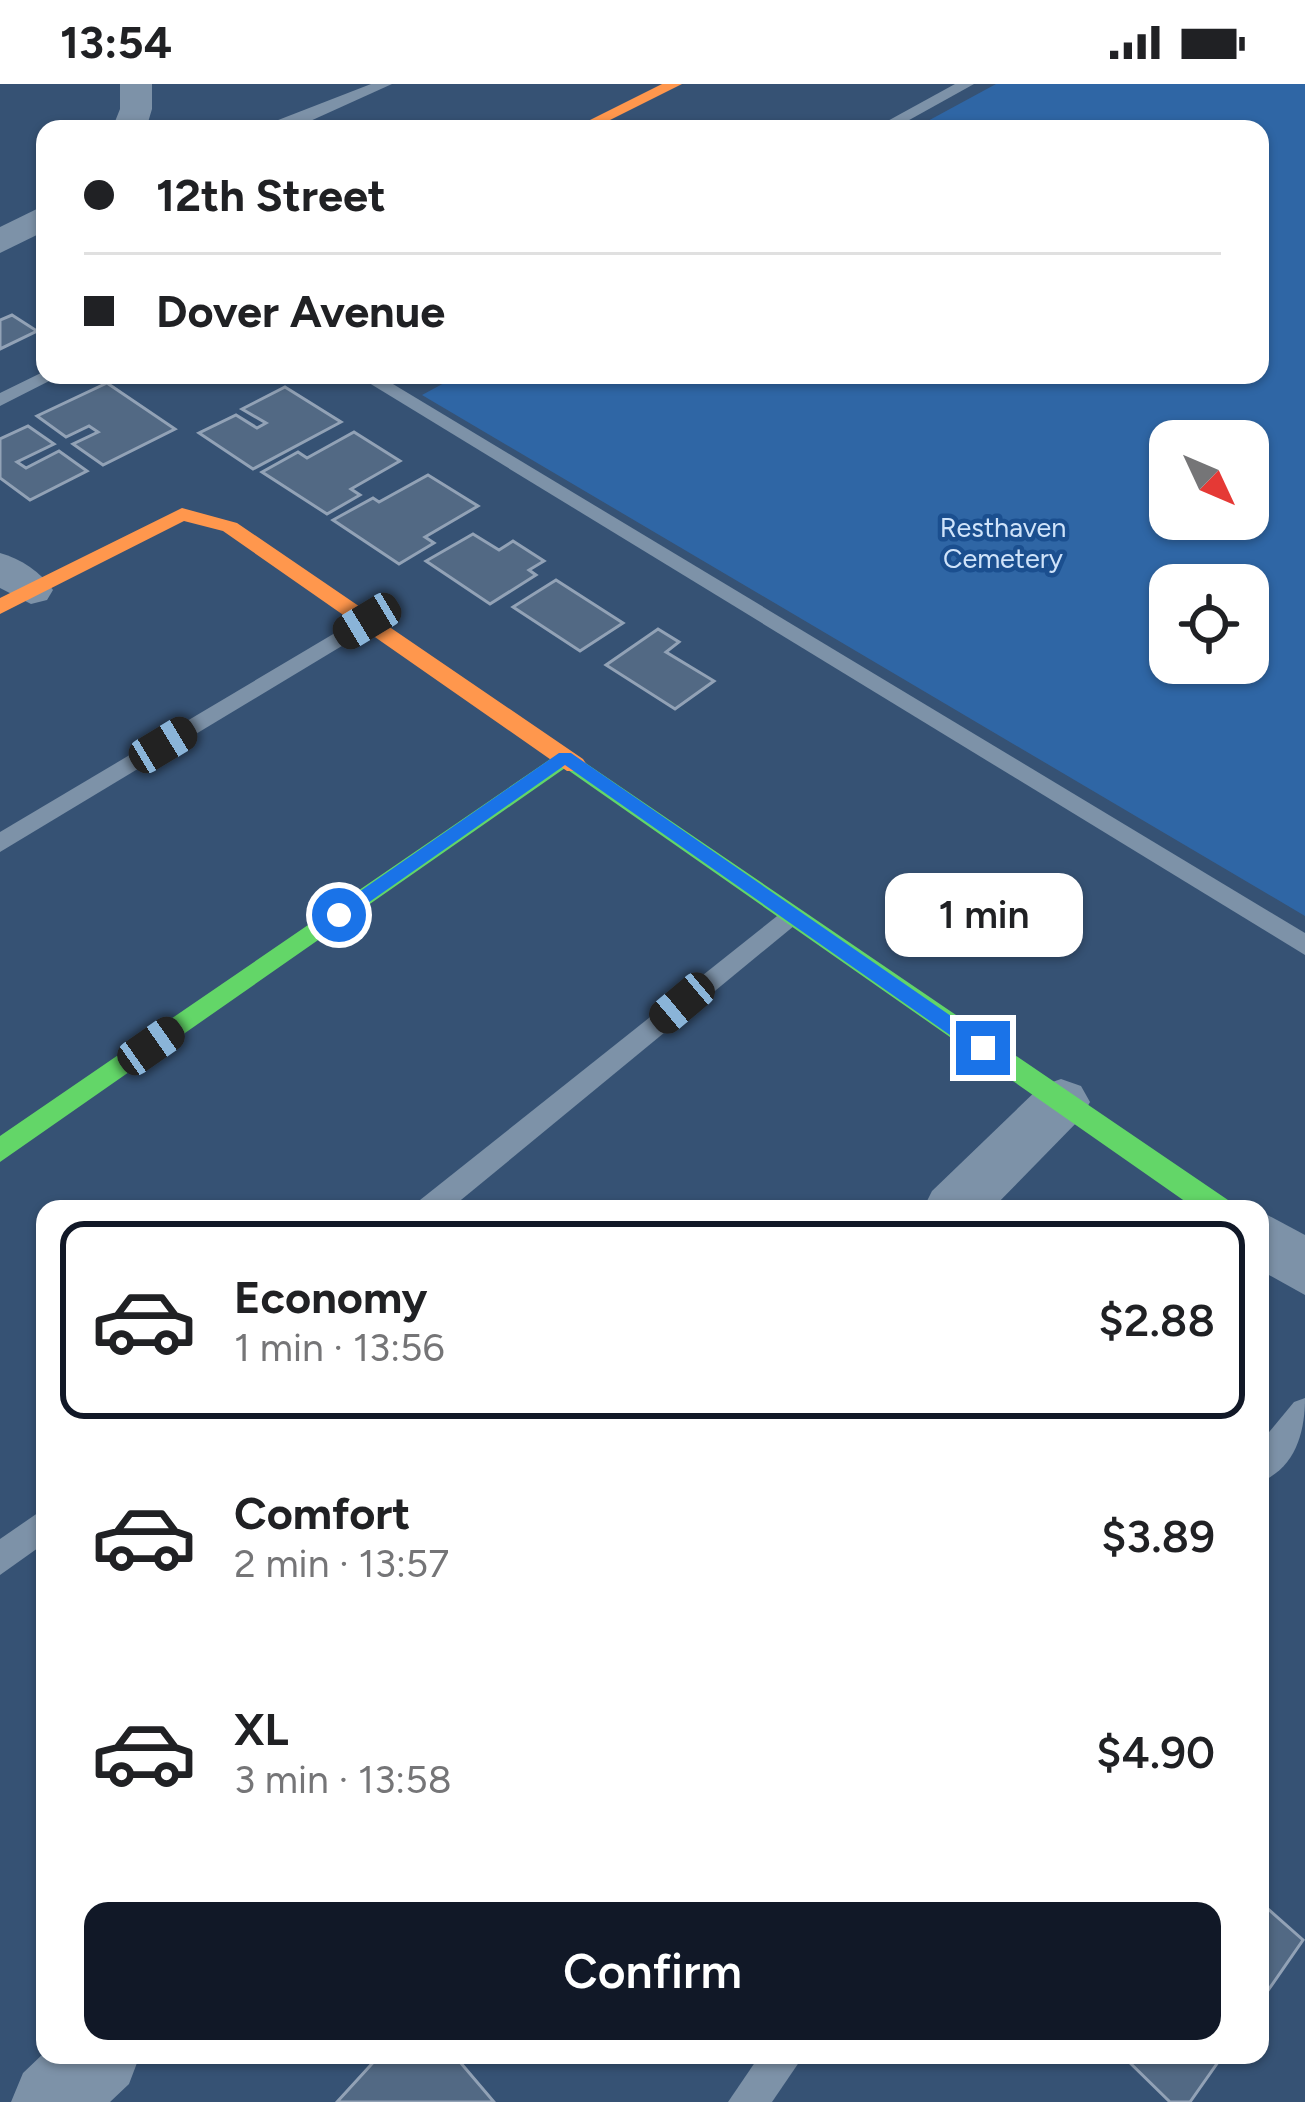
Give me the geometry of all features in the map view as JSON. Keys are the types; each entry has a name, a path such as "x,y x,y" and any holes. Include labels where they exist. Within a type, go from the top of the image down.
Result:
{"street":[{"path":"132,120 136,84"},
{"path":"599,120 674,84"},
{"path":"0,242 36,224"},
{"path":"10,588 182,514 230,527 1206,1200"},
{"path":"0,1151 565,757"},
{"path":"962,1200 1060,1102"},
{"path":"1269,1243 1305,1268"},
{"path":"52,2102 91,2064"}],"lane":[{"path":"300,120 384,84"},
{"path":"898,120 967,84"},
{"path":"0,400 36,383"},
{"path":"379,384 1305,944"},
{"path":"0,843 367,621"},
{"path":"441,1200 791,914"},
{"path":"1269,1457 1305,1412"},
{"path":"0,1559 36,1529"},
{"path":"747,2102 778,2064"}],"green space":[{"name":"Resthaven Cemetery","path":"996,84 1305,84 1305,916 422,395 442,384 1269,384 1269,120 930,120"}],"building":[{"path":"12,315 36,331 0,349 0,320"},
{"path":"108,384 175,429 103,465 73,444 98,432 89,426 66,437 37,416"},
{"path":"285,387 341,422 253,469 199,433 236,415 257,428 266,423 242,409"},
{"path":"28,426 54,444 17,462 26,468 59,451 87,471 30,500 0,478 0,439"},
{"path":"354,432 400,461 351,489 360,495 327,514 262,472 298,452 307,458"},
{"path":"428,475 478,506 425,537 434,543 399,564 333,520 373,498 379,502"},
{"path":"473,534 499,550 513,541 544,561 529,570 536,575 490,604 426,561"},
{"path":"556,580 623,623 580,651 513,607"},
{"path":"658,629 679,642 666,652 714,681 675,709 606,665"},
{"path":"1269,1910 1303,1940 1269,1989"},
{"path":"372,2064 462,2064 494,2102 337,2102"},
{"path":"1131,2064 1217,2064 1190,2102 1170,2102"}],"traffic: fast":[{"path":"0,1151 565,757"},
{"path":"575,765 1205,1200"}],"traffic: slow":[{"path":"599,120 674,84"},
{"path":"0,607 182,514 230,527 575,765"}],"route":[{"path":"339,915 565,757 983,1048"}]}
